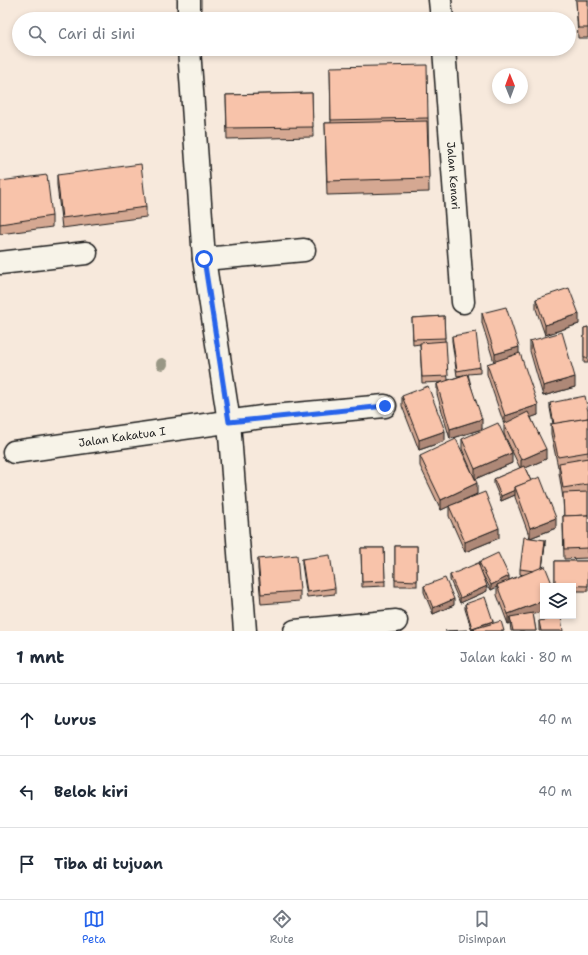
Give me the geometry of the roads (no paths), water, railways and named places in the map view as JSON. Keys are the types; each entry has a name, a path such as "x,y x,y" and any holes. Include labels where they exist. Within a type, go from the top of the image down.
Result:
{"street":[{"path":"189,0 189,12"},
{"path":"440,0 441,12"},
{"path":"190,56 204,259 229,422 245,631"},
{"name":"Jalan Kenari","path":"445,56 463,302"},
{"path":"204,259 304,250"},
{"path":"0,263 86,253"},
{"name":"Jalan Kakatua I","path":"14,452 229,422 385,406"},
{"path":"295,631 396,621"}]}
